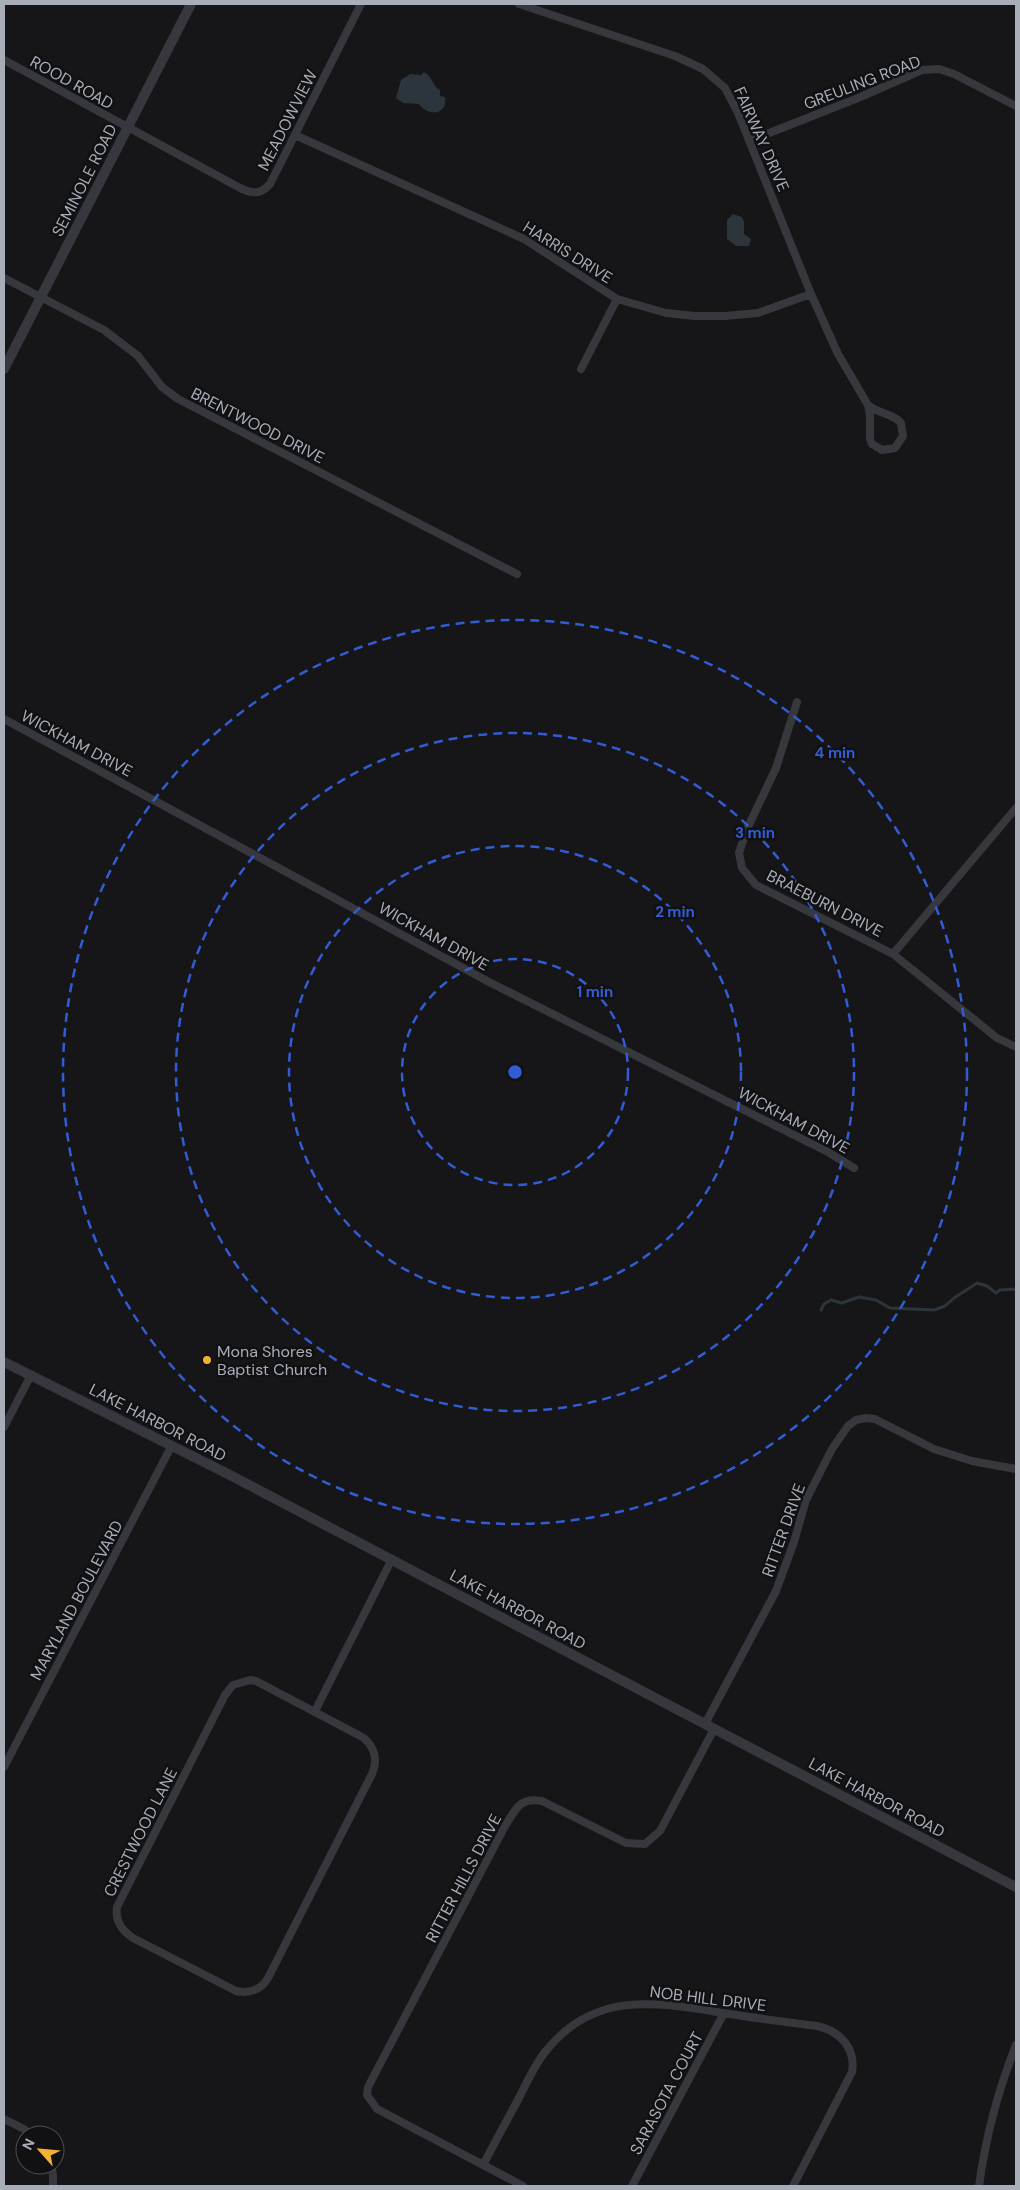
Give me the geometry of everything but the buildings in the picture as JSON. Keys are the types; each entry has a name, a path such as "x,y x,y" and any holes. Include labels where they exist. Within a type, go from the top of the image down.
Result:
{"street":[{"name":"SEMINOLE ROAD","path":"4,369 191,4"},
{"name":"MEADOWVIEW","path":"128,128 242,189 256,193 262,192 270,184 361,4"},
{"name":"FAIRWAY DRIVE","path":"519,4 675,56 703,68 725,88 838,354 868,405 870,416 869,436 872,444 882,450 895,448 903,436 901,424 896,418 877,411 868,405"},
{"name":"ROOD ROAD","path":"4,60 128,128"},
{"name":"GREULING ROAD","path":"749,141 858,98 922,70 939,69 1016,106"},
{"name":"HARRIS DRIVE","path":"295,135 518,235 617,299 666,312 695,316 725,316 758,313 811,294"},
{"name":"BRENTWOOD DRIVE","path":"4,278 104,330 138,356 162,387 178,399 517,574"},
{"path":"581,368 617,299"},
{"name":"BRAEBURN DRIVE","path":"798,702 776,768 747,829 739,853 742,868 756,885 868,940 892,954 997,1038 1016,1047"},
{"name":"WICKHAM DRIVE","path":"4,720 489,982 828,1152 854,1168"},
{"path":"892,954 1016,808"},
{"name":"LAKE HARBOR ROAD","path":"4,1362 172,1445 392,1559 1016,1887"},
{"path":"4,1427 30,1376"},
{"name":"RITTER DRIVE","path":"705,1724 776,1591 790,1555 806,1500 832,1449 848,1426 856,1420 875,1419 934,1449 972,1461 1016,1469"},
{"name":"MARYLAND BOULEVARD","path":"4,1767 172,1445"},
{"path":"315,1711 392,1559"},
{"name":"CRESTWOOD LANE","path":"256,1681 315,1711 369,1742 375,1757 375,1768 264,1984 248,1992 236,1991 126,1934 117,1919 117,1907 228,1690 238,1682 256,1681"},
{"name":"RITTER HILLS DRIVE","path":"483,2165 377,2109 370,2102 367,2095 368,2087 504,1828 519,1805 531,1800 542,1800 626,1843 632,1845 645,1844 660,1831 714,1729"},
{"name":"NOB HILL DRIVE","path":"483,2165 537,2064 554,2043 577,2024 608,2009 646,2003 686,2006 826,2028 843,2039 849,2046 853,2062 852,2072 793,2186"},
{"name":"SARASOTA COURT","path":"632,2186 724,2013"},
{"path":"979,2186 995,2099 1016,2045"},
{"path":"4,2119 18,2125"},
{"path":"483,2165 523,2186"}],"shaded area":[{"path":"424,72 440,90 440,96 445,97 445,103 440,111 427,111 419,104 403,103 396,98 401,80 410,74 421,75"},
{"path":"733,214 742,217 744,234 751,239 749,246 736,246 727,239 727,220"}],"waterway":[{"path":"821,1310 824,1304 831,1300 842,1303 859,1297 876,1300 890,1308 934,1310 945,1306 977,1283 987,1286 996,1293 1000,1290 1016,1289"}],"place":[{"name":"Mona Shores Baptist Church","path":"207,1360"}]}
